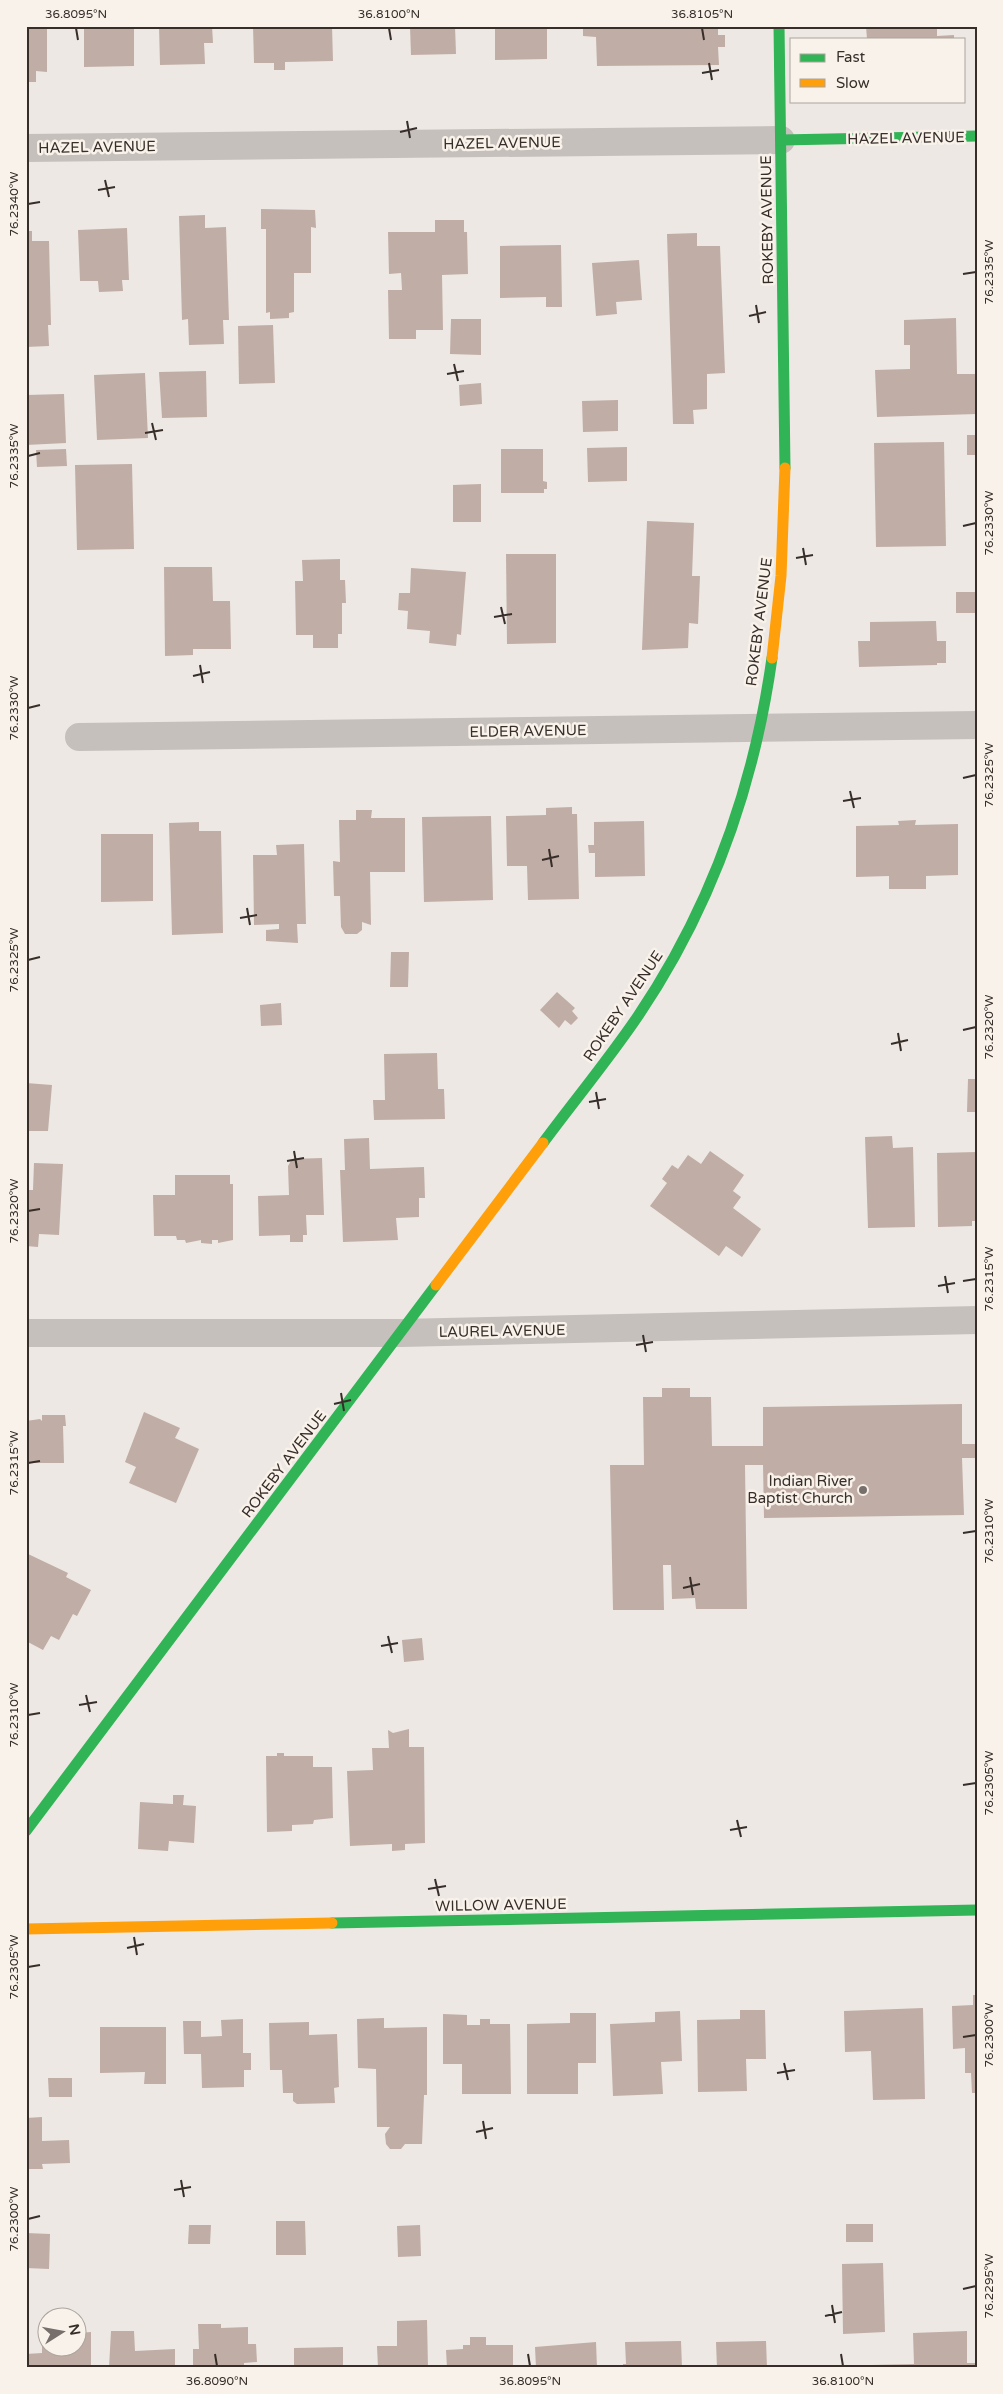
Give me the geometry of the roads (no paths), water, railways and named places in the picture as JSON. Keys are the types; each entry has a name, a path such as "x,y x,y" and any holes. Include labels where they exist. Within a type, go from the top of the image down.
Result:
{"street":[{"name":"ROKEBY AVENUE","path":"26,1831 638,1016 677,954 720,863 742,799 760,728 776,641 784,542 785,461 779,26"},
{"name":"HAZEL AVENUE","path":"26,148 781,140 977,136"},
{"name":"ELDER AVENUE","path":"79,737 977,725"},
{"name":"LAUREL AVENUE","path":"26,1332 401,1333 977,1320"},
{"name":"WILLOW AVENUE","path":"26,1929 977,1910"}],"place":[{"name":"Indian River Baptist Church","path":"863,1490"}]}
